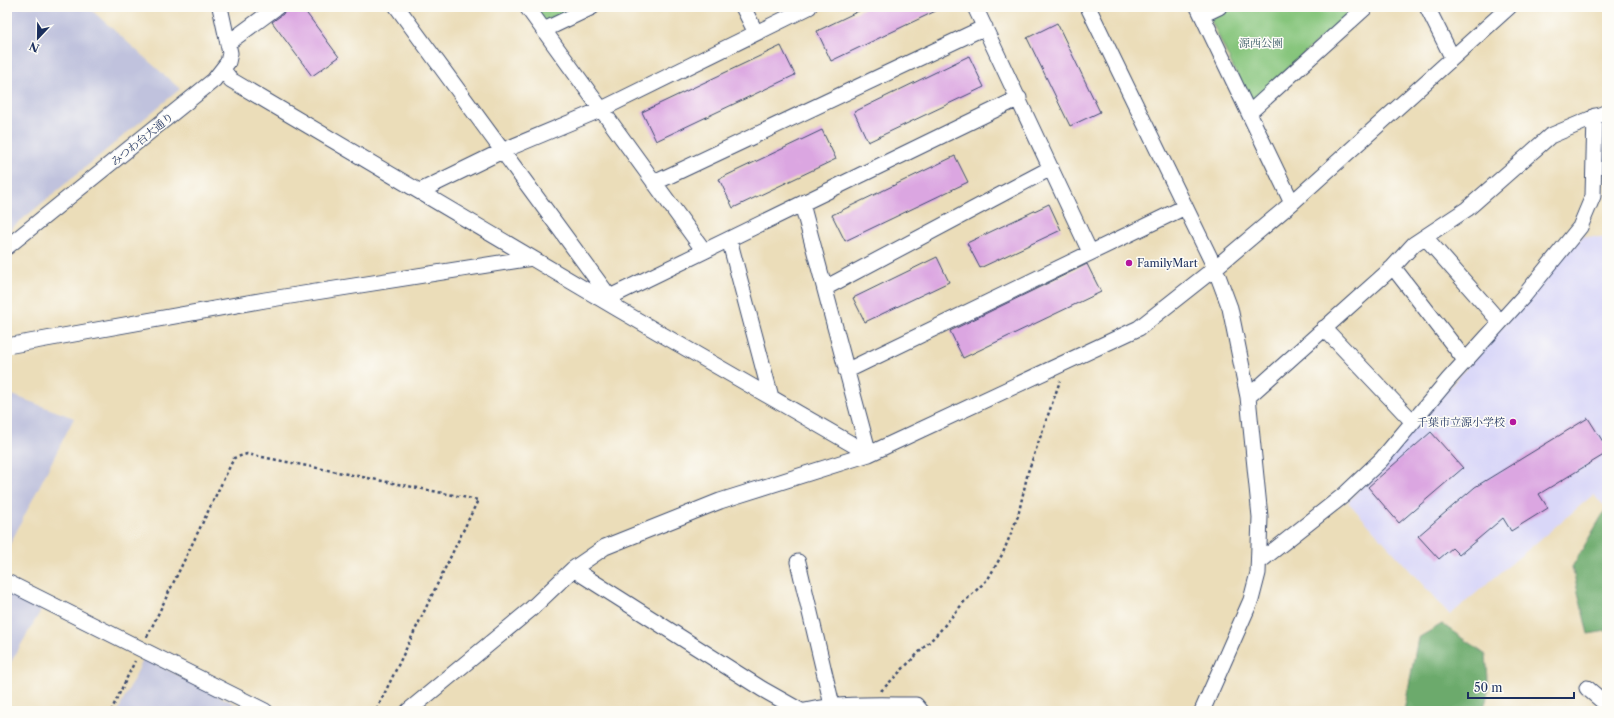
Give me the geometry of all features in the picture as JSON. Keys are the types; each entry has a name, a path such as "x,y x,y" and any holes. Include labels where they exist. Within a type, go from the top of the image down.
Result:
{"street":[{"name":"みつわ台大通り","path":"7,247 214,80 223,70 228,62 230,53 220,7"},
{"path":"228,43 277,7"},
{"path":"397,7 614,303"},
{"path":"526,7 704,252"},
{"path":"544,30 592,7"},
{"path":"743,7 756,33"},
{"path":"975,7 1090,252"},
{"path":"1088,7 1214,268 1230,308 1248,397 1260,517 1258,573 1243,620 1202,711"},
{"path":"1219,7 1200,11 1292,203"},
{"path":"1249,113 1366,7"},
{"path":"1427,7 1452,58"},
{"path":"408,711 530,610 573,569 605,547 720,501 869,454 1139,328 1292,203 1509,7"},
{"path":"420,191 502,151 600,110 806,8"},
{"path":"654,183 985,27"},
{"path":"223,70 231,80 532,258 614,303 869,454"},
{"path":"614,303 729,239 1019,98"},
{"path":"1248,397 1393,266 1414,244 1467,209 1550,136 1601,114 1594,196 1580,227 1524,296 1465,360 1381,460 1344,495 1259,562"},
{"path":"825,288 1051,168"},
{"path":"802,204 869,454"},
{"path":"846,371 1185,207"},
{"path":"1425,236 1500,322"},
{"path":"729,239 771,397"},
{"path":"7,346 265,300 532,258"},
{"path":"1393,266 1465,360"},
{"path":"1324,328 1413,422"},
{"path":"798,562 832,705"},
{"path":"573,569 762,689 801,711"},
{"path":"7,582 265,711"},
{"path":"1587,688 1607,705"},
{"path":"805,711 832,705 869,704 916,705 921,711"}],"path":[{"path":"869,704 939,632 964,602 988,579 1000,560 1018,516 1028,472 1067,361"},
{"path":"111,711 234,458 247,454 478,500 376,711"}],"shaded area":[{"path":"7,7 88,7 180,89 7,232"},
{"name":"千葉市立源小学校","path":"1583,236 1607,238 1607,508 1593,495 1450,615 1348,502"},
{"path":"7,393 74,418 7,550"},
{"path":"7,587 44,605 7,669"},
{"path":"144,658 249,711 118,711"}],"green space":[{"path":"530,7 580,7 545,23"},
{"name":"源西公園","path":"1233,7 1355,7 1250,103 1210,18"},
{"path":"1607,507 1607,631 1588,634 1572,567"},
{"path":"1442,624 1486,655 1488,692 1487,699 1481,711 1404,711 1418,638"}],"building":[{"path":"286,7 302,7 339,57 312,76 272,22 283,14"},
{"path":"867,7 944,7 831,61 817,31"},
{"path":"1057,23 1100,112 1070,126 1027,38"},
{"path":"781,46 795,75 656,141 642,112"},
{"path":"969,56 984,87 868,142 854,112"},
{"path":"822,130 836,159 733,208 719,179"},
{"path":"955,156 968,182 845,241 832,215"},
{"path":"1049,204 1061,230 980,268 967,243"},
{"path":"937,257 949,282 865,322 853,298"},
{"path":"1087,264 1101,292 963,358 950,331"},
{"path":"1588,418 1607,448 1607,453 1539,494 1548,508 1511,531 1503,518 1459,555 1452,548 1439,559 1418,536 1475,487"},
{"path":"1431,432 1463,468 1399,523 1368,487"}],"place":[{"name":"FamilyMart","path":"1129,263"},
{"name":"千葉市立源小学校","path":"1513,422"}]}
